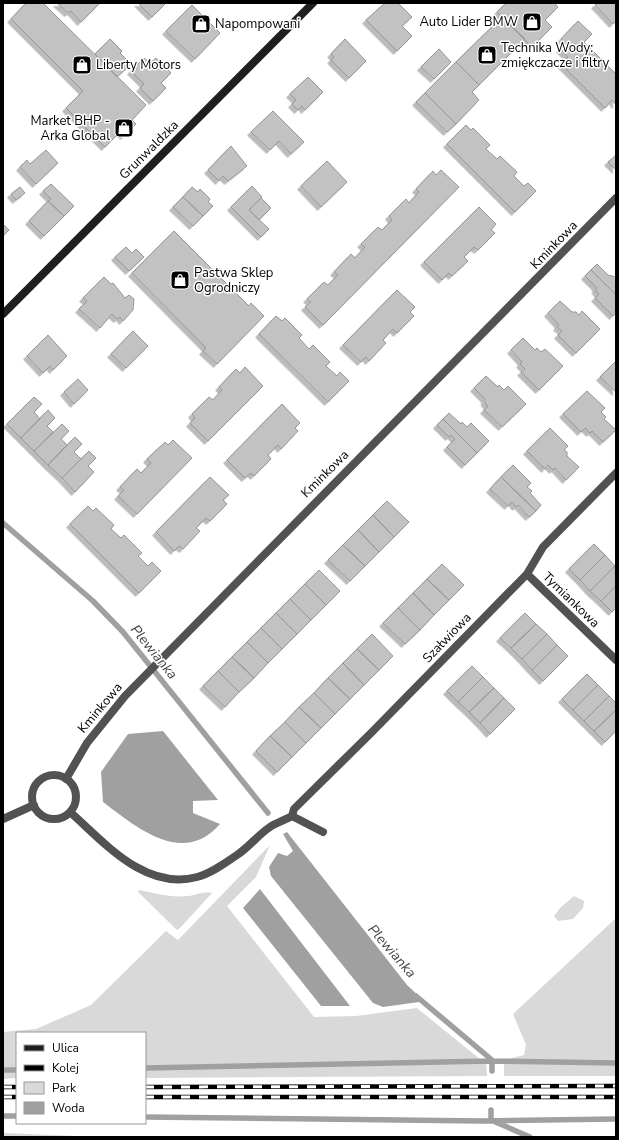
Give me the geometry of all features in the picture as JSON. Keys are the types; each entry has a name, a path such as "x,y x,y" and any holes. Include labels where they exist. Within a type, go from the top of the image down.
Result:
{"street":[{"name":"Grunwaldzka","path":"3,314 313,3"},
{"name":"Kminkowa","path":"66,779 87,743 125,696 616,198"},
{"name":"Szałwiowa","path":"292,816 294,809 527,574 543,547 616,473"},
{"name":"Tymiankowa","path":"527,574 616,660"},
{"path":"54,776 66,779 75,790 76,798 70,812 58,819 50,818 38,811 34,805 33,793 35,788 43,779 54,776"},
{"path":"3,819 34,805"},
{"path":"70,812 123,859 141,870 168,879 182,880 212,871 239,853 270,827 292,816 323,832"}],"green space":[{"path":"270,845 256,877 227,906 314,1017 356,1016 417,1008 486,1064 487,1076 146,1078 146,1032 16,1032 16,1078 3,1079 3,1032 36,1029 91,1005 166,931 178,940"},
{"path":"139,890 175,896 190,896 206,892 212,893 177,930 138,892"},
{"path":"574,896 584,901 583,908 573,919 558,921 554,916 560,908"},
{"path":"616,918 616,1076 504,1076 504,1060 524,1055 526,1045 513,1014"},
{"path":"3,1133 102,1137 3,1137"}],"water":[{"path":"163,731 218,800 193,801 193,813 220,824 206,836 191,842 175,843 160,838 130,822 103,802 101,772 128,734"},
{"path":"287,832 407,985 422,999 419,1002 383,1007 373,1003 271,876 269,867 278,853 287,856 293,851 283,834"},
{"path":"260,889 350,1006 321,1006 243,908"}],"building":[{"name":"Liberty Motors","path":"26,3 43,3 146,105 132,120 136,124 124,136 120,132 105,147 66,108 83,91 11,19"},
{"path":"57,3 100,3 81,22 71,11 68,13"},
{"path":"138,3 166,3 152,17"},
{"path":"385,3 398,3 412,17 402,26 412,36 397,51 366,20"},
{"name":"Auto Lider BMW","path":"506,3 554,3 558,7 545,20 552,27 532,47 497,12"},
{"path":"597,3 616,3 616,21 613,24 595,5"},
{"path":"192,5 220,33 195,59 166,31"},
{"path":"502,17 525,39 479,85 456,62"},
{"path":"578,21 592,34 584,42 616,74 616,105 612,100 605,108 561,64 568,57 560,49 565,43 561,39"},
{"path":"110,39 122,51 120,53 131,64 117,77 95,54"},
{"path":"345,39 366,61 349,78 331,60 334,57 331,54"},
{"path":"439,49 451,62 434,79 421,67"},
{"path":"144,58 150,63 156,58 171,73 161,83 166,88 153,101 140,88 144,84 131,71"},
{"path":"456,62 479,85 472,92 479,100 456,124 425,93"},
{"path":"308,77 323,92 305,110 302,106 298,110 292,104 296,100 290,94"},
{"path":"425,93 456,124 447,132 416,102"},
{"path":"273,111 304,142 291,154 279,141 270,150 251,132"},
{"path":"466,125 471,130 473,128 490,145 486,149 497,159 500,156 517,172 514,176 524,186 528,183 536,191 515,212 447,144"},
{"path":"231,146 247,166 228,181 223,176 219,181 208,170"},
{"path":"46,150 58,163 36,184 20,167 27,160 30,164"},
{"path":"616,155 616,170 608,162"},
{"path":"327,161 347,182 321,207 301,186"},
{"path":"441,170 459,187 323,325 305,307 311,302 307,299 324,282 328,285 338,275 334,272 351,254 355,258 365,247 361,244 378,227 382,230 392,220 389,216 406,199 409,203 419,192 416,189 433,171 436,175"},
{"path":"51,184 74,206 64,216 48,201 51,199 43,191"},
{"path":"252,186 262,197 249,210 269,229 261,237 231,207"},
{"path":"20,187 25,193 16,200 11,194"},
{"path":"192,187 198,192 200,189 210,199 208,202 213,206 203,216 183,197"},
{"path":"183,197 203,216 193,226 173,207"},
{"path":"261,198 271,208 259,220 249,210"},
{"path":"48,201 64,216 44,236 29,221"},
{"path":"479,207 496,224 491,230 495,233 478,250 474,247 464,257 468,261 452,276 449,273 442,280 424,262"},
{"path":"3,224 9,230 3,236"},
{"name":"Pastwa Sklep Ogrodniczy","path":"174,231 249,306 251,303 264,316 217,364 203,351 206,348 132,273"},
{"path":"126,247 132,253 136,249 144,257 129,271 115,257"},
{"path":"597,264 608,275 616,277 616,295 591,270"},
{"path":"591,270 616,295 616,313 613,316 595,298 599,294 596,291 596,287 585,276"},
{"path":"104,277 111,284 113,283 125,298 129,295 134,299 133,310 123,321 120,317 117,319 112,314 100,328 79,309 87,301 83,298"},
{"path":"397,290 415,307 410,312 414,316 397,333 393,329 383,340 386,343 369,361 366,357 361,362 343,345"},
{"path":"560,301 572,312 576,312 579,315 582,311 600,329 576,353 558,335 562,331 557,327 559,325 548,313"},
{"path":"276,316 282,321 285,318 302,335 299,338 309,349 313,345 330,362 326,366 337,376 340,372 349,381 328,402 259,334"},
{"path":"133,331 148,346 126,368 111,354"},
{"path":"48,335 67,356 53,370 50,366 43,373 27,356"},
{"path":"523,338 535,350 537,348 541,352 545,349 563,366 539,390 521,372 525,369 520,364 522,362 511,350"},
{"path":"616,361 616,392 600,377"},
{"path":"245,367 263,386 208,441 190,423 195,418 192,414 209,397 213,400 222,390 219,387 236,369 240,373"},
{"path":"486,376 498,387 499,385 504,390 508,386 526,404 502,427 484,410 488,406 485,403 485,399 474,388"},
{"path":"78,379 88,390 74,404 64,392"},
{"path":"587,391 605,408 601,412 606,417 604,419 616,430 603,442 592,431 590,433 585,428 581,432 563,414"},
{"path":"34,397 42,404 34,412 40,419 21,438 7,424"},
{"path":"282,404 300,423 295,428 298,431 281,449 278,445 268,455 271,459 254,476 251,473 245,478 227,460"},
{"path":"48,410 55,418 47,426 53,432 34,451 21,438"},
{"path":"449,413 461,424 462,422 467,427 471,423 489,441 477,453 443,419"},
{"path":"443,419 477,453 465,465 447,447 455,439 451,435 449,437 437,425"},
{"path":"62,424 69,431 61,439 67,445 48,465 34,451"},
{"path":"550,428 568,446 564,450 567,452 567,456 579,467 566,480 555,468 553,470 548,465 545,469 527,451"},
{"path":"75,437 82,444 74,452 81,459 62,478 48,465"},
{"path":"173,440 192,458 137,514 118,496 124,490 120,487 137,469 141,473 151,463 147,459 165,442 168,445"},
{"path":"89,451 96,458 88,466 94,472 75,492 62,478"},
{"path":"513,465 531,483 527,487 532,491 530,493 541,505 536,511 501,477"},
{"path":"210,477 229,495 223,500 227,504 210,521 206,518 196,528 200,531 183,549 179,546 174,551 156,532"},
{"path":"501,477 536,511 529,517 518,505 516,507 512,502 508,506 490,489"},
{"path":"387,501 409,522 394,537 373,515"},
{"path":"88,506 93,511 96,508 114,525 111,529 121,538 124,535 142,553 138,556 148,566 152,562 161,571 139,593 70,524"},
{"path":"373,515 394,537 379,552 358,530"},
{"path":"358,530 379,552 365,566 343,545"},
{"path":"594,544 605,555 580,580 569,569"},
{"path":"343,545 365,566 350,581 328,560"},
{"path":"605,555 615,566 590,591 580,580"},
{"path":"442,564 464,585 449,600 427,579"},
{"path":"615,566 616,586 601,601 590,591"},
{"path":"319,570 340,591 326,605 305,584"},
{"path":"427,579 449,600 434,615 413,593"},
{"path":"305,584 326,605 311,620 290,599"},
{"path":"616,586 616,608 612,612 601,601"},
{"path":"413,593 434,615 420,630 398,608"},
{"path":"290,599 311,620 297,634 276,613"},
{"path":"398,608 420,630 405,644 383,623"},
{"path":"276,613 297,634 282,649 261,628"},
{"path":"525,613 536,624 511,648 500,638"},
{"path":"536,624 547,634 522,659 511,648"},
{"path":"261,628 282,649 268,663 247,642"},
{"path":"372,634 393,656 379,670 357,649"},
{"path":"547,634 557,645 532,670 522,659"},
{"path":"247,642 268,663 254,678 232,657"},
{"path":"557,645 568,656 543,681 532,670"},
{"path":"357,649 379,670 364,685 343,663"},
{"path":"232,657 254,678 239,692 218,671"},
{"path":"343,663 364,685 350,699 328,678"},
{"path":"472,666 483,677 458,702 447,691"},
{"path":"218,671 239,692 225,707 203,686"},
{"path":"587,674 598,685 573,710 562,699"},
{"path":"483,677 494,688 469,712 458,702"},
{"path":"328,678 350,699 335,714 314,693"},
{"path":"598,685 609,696 584,721 573,710"},
{"path":"494,688 504,698 480,723 469,712"},
{"path":"314,693 335,714 321,728 299,707"},
{"path":"609,696 616,703 616,710 594,731 584,721"},
{"path":"504,698 515,709 490,734 480,723"},
{"path":"299,707 321,728 306,743 285,722"},
{"path":"616,710 616,731 605,742 594,731"},
{"path":"285,722 306,743 292,757 270,736"},
{"path":"270,736 292,757 277,772 256,751"}],"waterway":[{"name":"Plewianka","path":"3,523 93,601 123,632 268,813"},
{"name":"Plewianka","path":"416,996 492,1060 492,1071"},
{"path":"146,1068 492,1061 616,1063"},
{"path":"3,1070 16,1070"},
{"name":"Plewianka","path":"491,1110 491,1120 530,1137"},
{"path":"3,1116 16,1116"},
{"path":"146,1117 482,1121 616,1119"}],"railway":[{"path":"146,1087 616,1086"},
{"path":"3,1087 16,1087"},
{"path":"3,1097 16,1097"},
{"path":"146,1097 616,1097"}],"place":[{"name":"Auto Lider BMW","path":"532,22"},
{"name":"Napompowani","path":"201,24"},
{"name":"Technika Wody: zmiękczacze i filtry","path":"487,55"},
{"name":"Liberty Motors","path":"82,65"},
{"name":"Market BHP - Arka Global","path":"124,128"},
{"name":"Pastwa Sklep Ogrodniczy","path":"180,280"}]}
